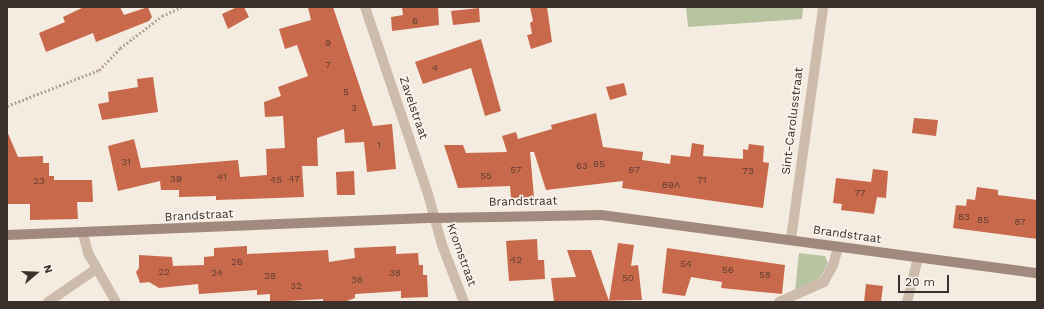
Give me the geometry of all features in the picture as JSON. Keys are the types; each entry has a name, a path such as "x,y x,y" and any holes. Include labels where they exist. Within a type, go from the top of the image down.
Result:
{"street":[{"name":"Zavelstraat","path":"365,7 434,218"},
{"name":"Sint-Carolusstraat","path":"791,239 823,7"},
{"name":"Brandstraat","path":"7,236 83,234 434,218 601,215 791,239 918,258 1037,273"},
{"name":"Kromstraat","path":"434,218 464,302"},
{"path":"83,234 96,269 116,302"},
{"path":"779,302 824,282 833,265 838,246"},
{"path":"907,302 918,258"},
{"path":"48,302 96,269"}],"path":[{"path":"7,106 99,70 120,48 162,16 181,7"}],"green space":[{"path":"686,7 803,7 802,19 688,27"},
{"path":"799,253 825,256 828,263 820,278 795,291"}],"building":[{"path":"84,7 120,7 124,15 148,7 152,17 149,21 96,42 93,33 46,52 39,33 65,22 63,17"},
{"path":"237,7 244,7 249,17 228,29 222,14"},
{"path":"308,7 333,7 373,126 392,124 396,169 367,172 364,142 345,143 344,129 317,138 318,166 302,166 304,197 216,200 216,196 179,197 179,190 161,190 160,181 118,191 108,146 134,139 141,168 238,160 240,177 267,175 266,149 285,148 283,116 265,117 264,102 281,96 278,87 308,76 297,45 285,49 279,29 311,20"},
{"path":"402,7 438,7 439,25 392,31 391,17 403,15"},
{"path":"530,7 547,7 552,42 531,49 527,35 532,34 530,23 533,21"},
{"path":"479,8 480,22 453,25 451,11"},
{"path":"481,39 501,111 485,116 471,68 423,84 415,62"},
{"path":"153,77 158,112 102,120 98,104 109,102 108,92 138,87 137,79"},
{"path":"624,83 627,95 610,100 606,87"},
{"path":"596,113 603,147 643,152 642,160 670,164 671,155 690,157 692,143 704,145 703,156 743,159 743,149 748,150 749,144 764,146 763,162 769,163 763,208 622,188 623,181 546,190 534,152 530,152 534,197 511,198 510,186 458,188 444,145 463,145 466,153 507,152 502,136 516,132 518,139 552,129 551,125"},
{"path":"914,118 938,120 936,136 912,133"},
{"path":"7,131 18,157 43,156 43,163 49,163 49,176 54,176 54,180 92,180 93,202 77,202 78,219 30,220 30,204 7,204"},
{"path":"873,169 888,171 886,198 877,197 874,214 841,210 842,204 833,203 836,178 871,182"},
{"path":"354,171 355,195 337,195 336,172"},
{"path":"977,187 998,190 998,195 1037,200 1037,239 953,228 956,205 966,206 967,199 975,200"},
{"path":"537,239 538,260 544,260 545,279 509,281 506,241"},
{"path":"618,243 634,245 631,266 638,265 642,300 609,301"},
{"path":"247,246 247,254 328,250 329,262 355,258 354,248 396,246 396,254 418,253 419,265 423,265 423,275 427,275 428,297 401,298 401,291 355,294 355,298 344,302 323,302 323,299 270,302 270,294 257,295 257,290 199,294 198,284 159,288 149,282 140,283 136,272 139,268 139,255 172,257 173,266 204,265 204,257 214,256 214,248"},
{"path":"667,248 785,265 782,294 721,288 722,282 691,277 685,296 662,293"},
{"path":"567,250 591,250 609,301 554,302 551,278 576,277"},
{"path":"866,284 883,286 881,302 864,302"}]}
